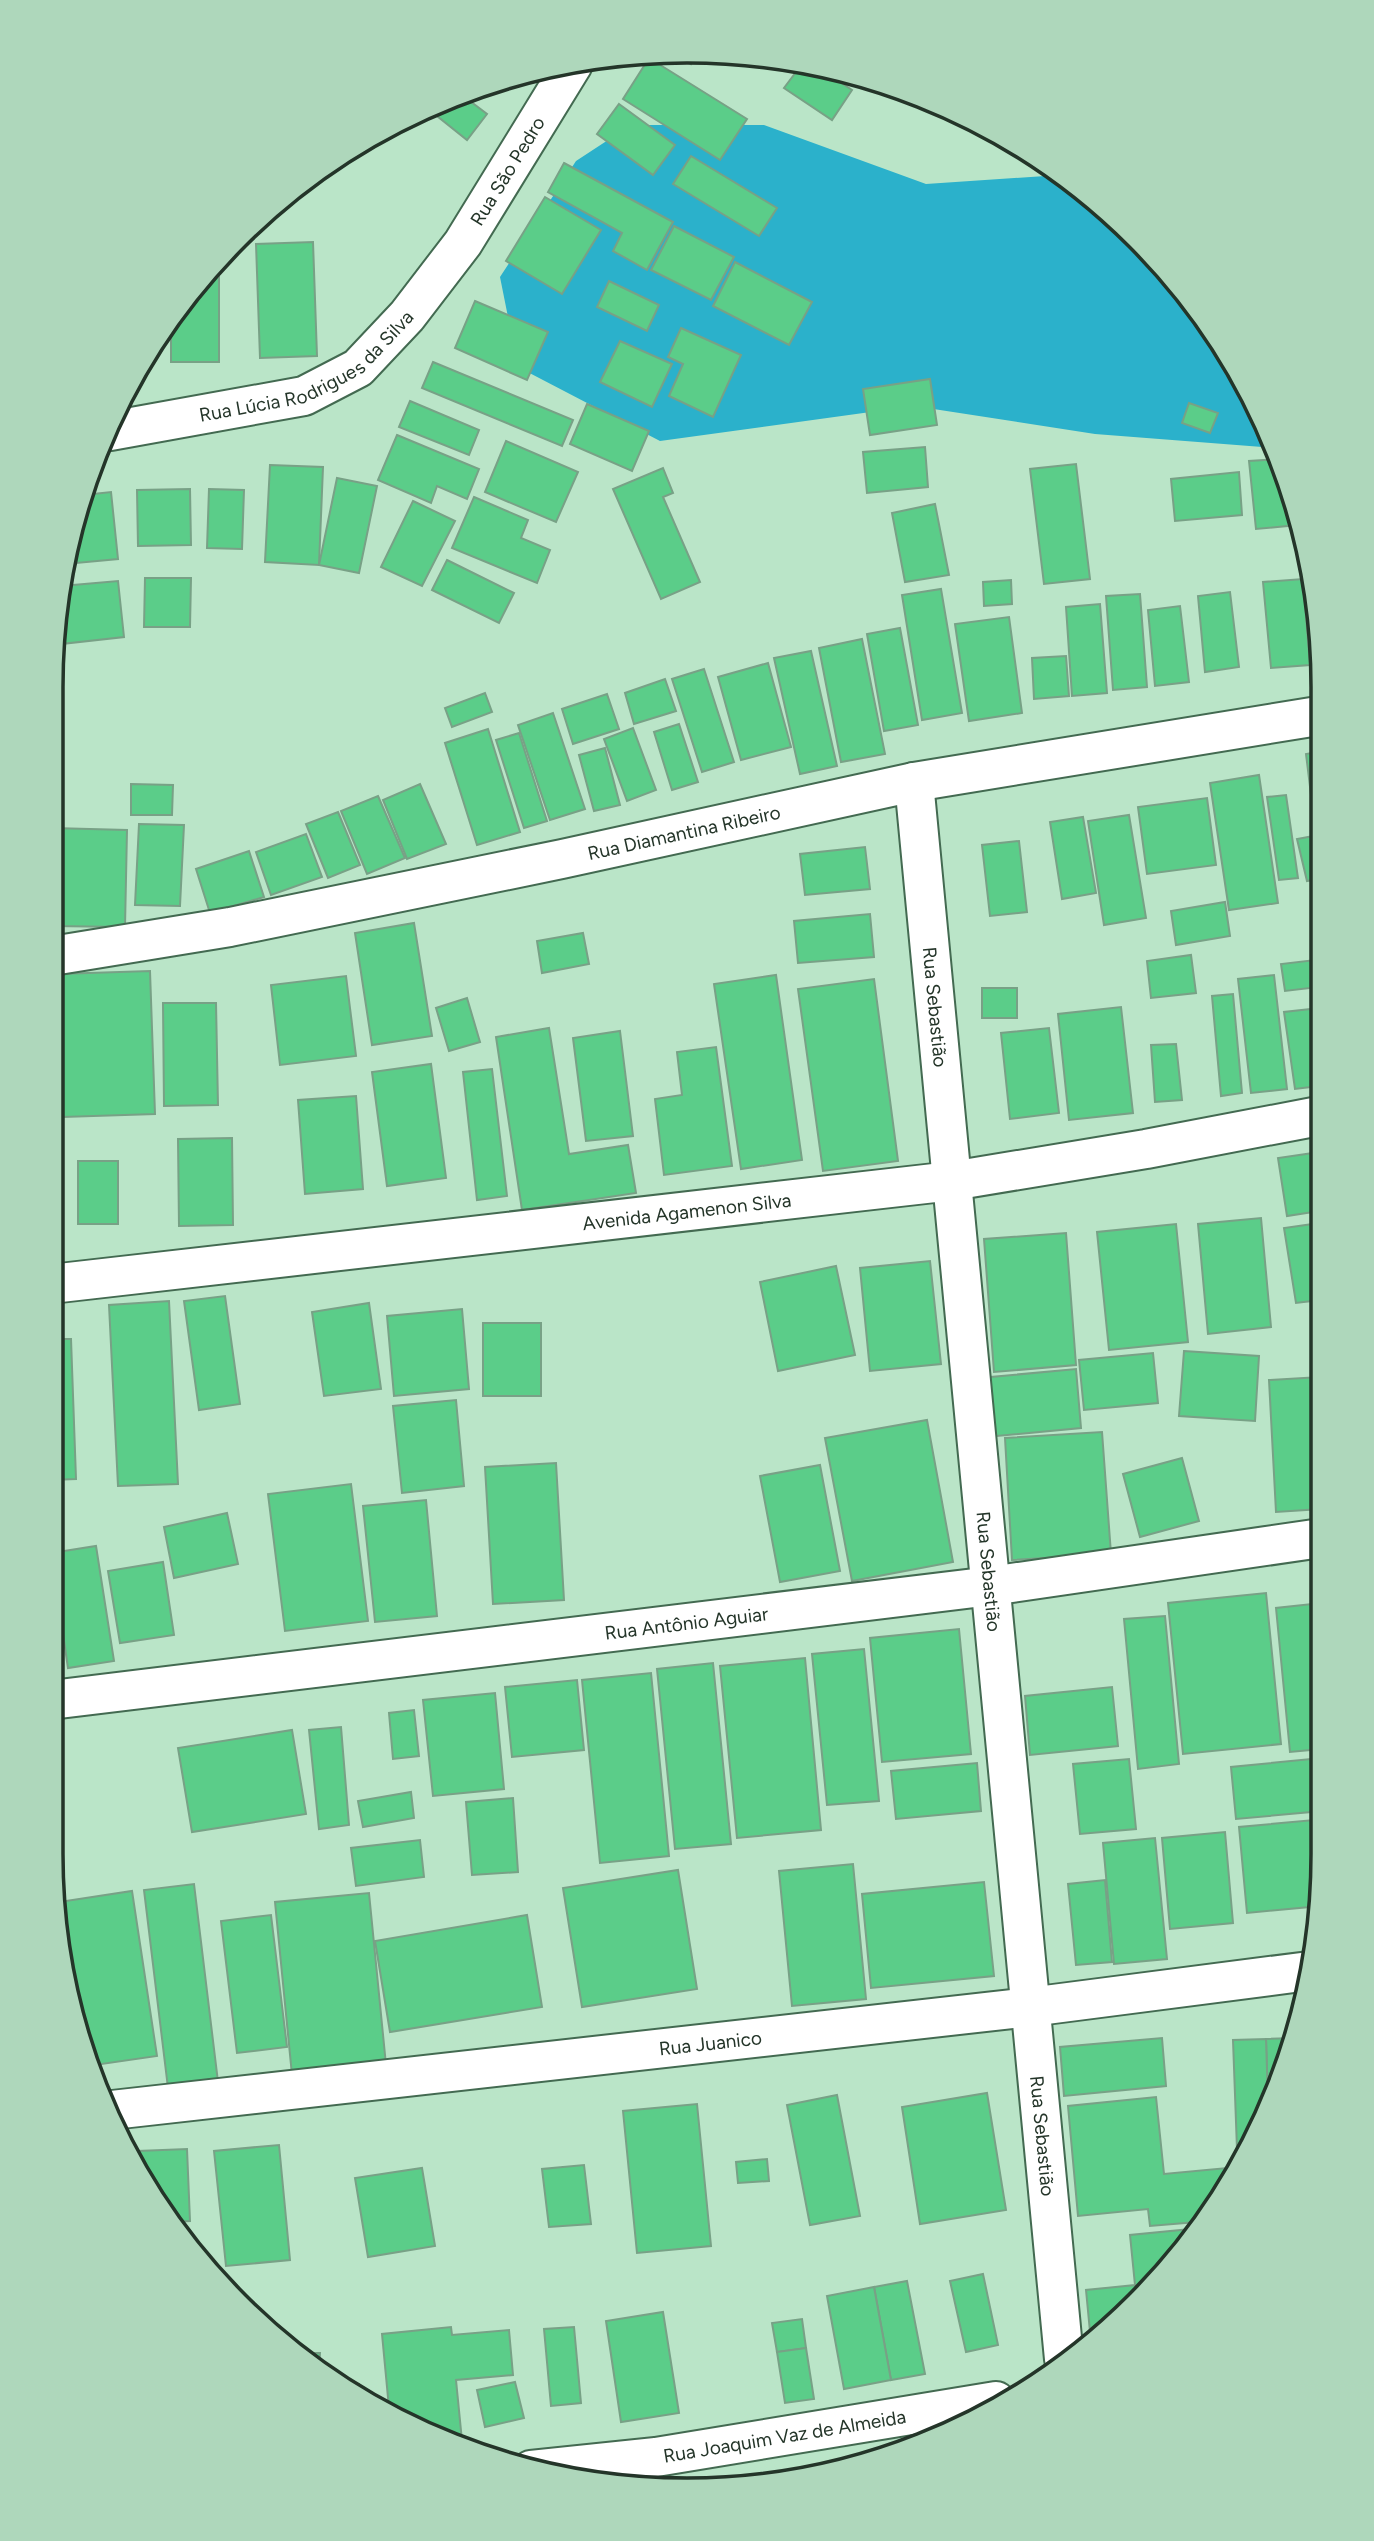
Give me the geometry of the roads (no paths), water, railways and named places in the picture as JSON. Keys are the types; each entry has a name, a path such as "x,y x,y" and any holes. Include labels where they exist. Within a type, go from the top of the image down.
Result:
{"street":[{"name":"Rua São Pedro","path":"463,243 566,75"},
{"name":"Rua Lúcia Rodrigues da Silva","path":"119,428 304,396 358,369 407,316 463,243"},
{"name":"Rua Diamantina Ribeiro","path":"63,954 230,927 914,782 1311,717"},
{"name":"Rua Sebastião","path":"914,782 1063,2352"},
{"name":"Avenida Agamenon Silva","path":"63,1283 952,1181 1146,1149 1311,1118"},
{"name":"Rua Antônio Aguiar","path":"63,1699 990,1586 1311,1539"},
{"name":"Rua Juanico","path":"118,2109 1030,2007 1300,1972"},
{"name":"Rua Joaquim Vaz de Almeida","path":"567,2466 656,2457 982,2403"}],"water":[{"path":"631,125 764,125 926,184 1045,176 1128,246 1182,307 1227,375 1264,447 1095,434 914,406 660,441 518,367 500,277 576,161"}]}
